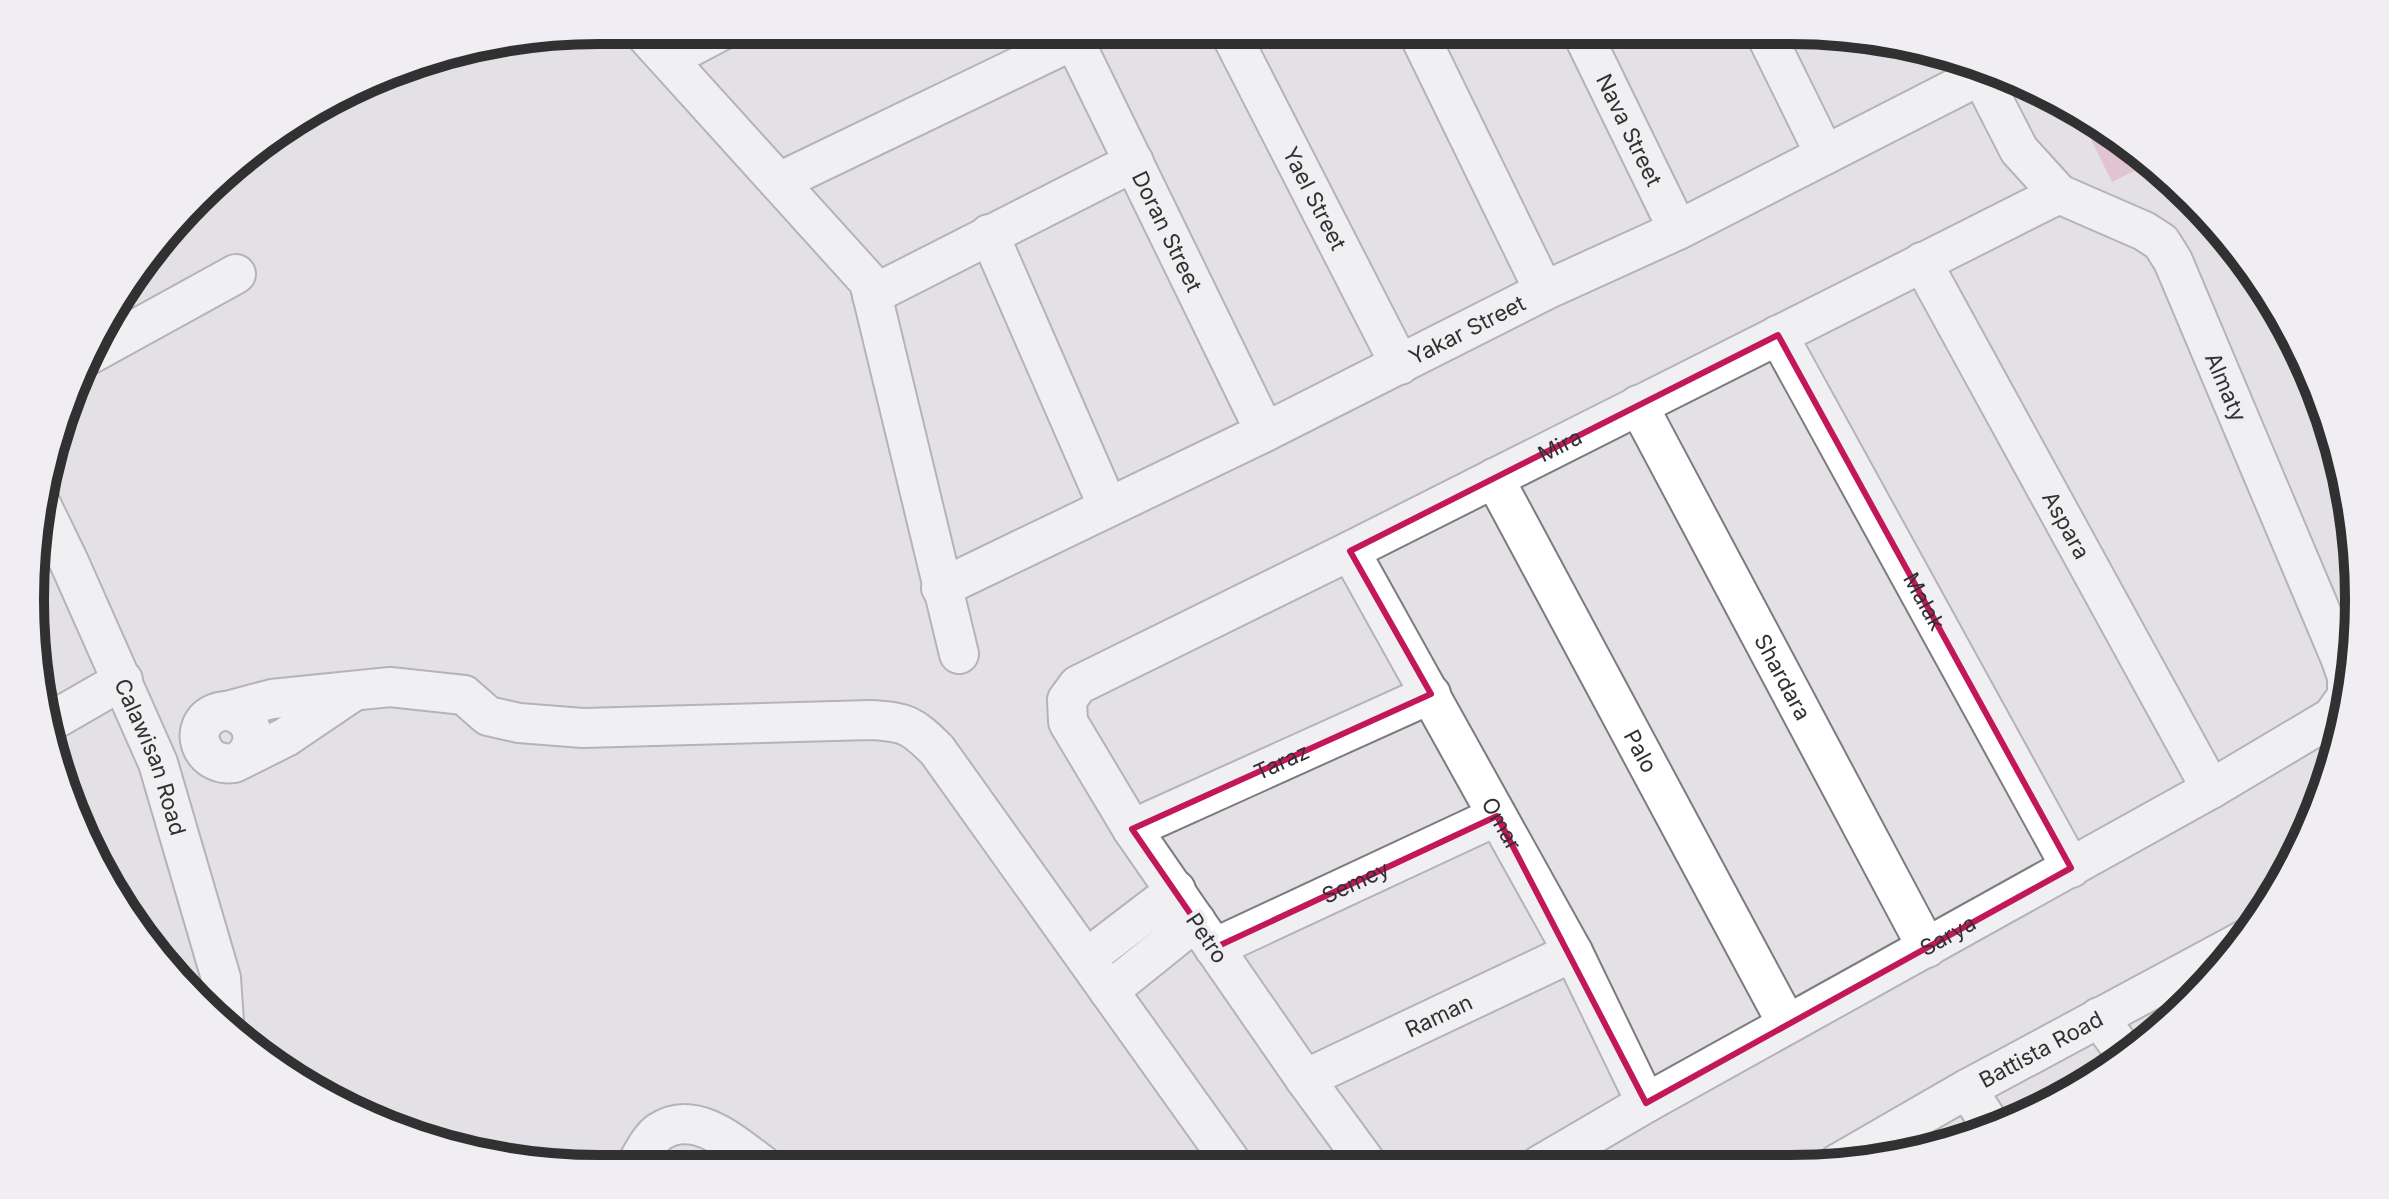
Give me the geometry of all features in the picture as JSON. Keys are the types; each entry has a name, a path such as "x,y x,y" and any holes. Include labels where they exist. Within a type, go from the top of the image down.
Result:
{"street":[{"path":"654,44 869,282 959,654"},
{"path":"668,59 696,44"},
{"path":"779,182 1054,44"},
{"name":"Doran Street","path":"1076,44 1265,432"},
{"name":"Yael Street","path":"1236,44 1400,365"},
{"path":"1423,44 1544,291"},
{"name":"Nava Street","path":"1587,44 1678,230"},
{"path":"1770,44 1825,155"},
{"name":"Yakar Street","path":"941,588 1265,432 1544,291 1678,230 1825,155 1972,75"},
{"name":"Almaty","path":"1987,80 2019,150 2059,194 2144,231 2161,242 2173,261 2341,661"},
{"path":"872,295 1134,162"},
{"name":"Mira","path":"1067,700 1078,685 2059,194"},
{"path":"989,234 1108,507"},
{"name":"Aspara","path":"1922,262 2211,789"},
{"path":"105,346 236,274"},
{"name":"Malak","path":"1778,335 2071,868"},
{"name":"Shardara","path":"1638,405 1927,948"},
{"name":"Palo","path":"1494,478 1787,1024"},
{"name":"Calawisan Road","path":"50,523 158,763 221,978 223,1007"},
{"name":"Omar","path":"1350,551 1573,952 1646,1103"},
{"path":"57,718 123,680"},
{"path":"353,692 286,737 234,763 216,762 207,757 201,746 200,733 205,721 215,713 272,699 390,687 464,695 488,716 519,723 583,728 871,720 899,722 919,731 937,750 1226,1155"},
{"name":"Taraz","path":"1132,829 1431,694"},
{"name":"Petro","path":"1067,700 1068,722 1132,829 1361,1155"},
{"path":"227,711 240,714 253,735 250,748 243,758"},
{"name":"Sarya","path":"1557,1155 2211,789 2332,717"},
{"path":"158,763 201,746"},
{"name":"Semey","path":"1195,920 1497,816"},
{"path":"1087,958 1195,920"},
{"path":"1109,991 1195,920"},
{"name":"Raman","path":"1305,1079 1573,952"},
{"name":"Battista Road","path":"1861,1150 1967,1089 2215,956"},
{"path":"2099,1017 2119,1046"},
{"path":"1967,1089 1986,1119"},
{"path":"643,1155 658,1132 679,1124 717,1132 749,1155"}],"highlighted area":[{"path":"1778,335 2071,868 1646,1103 1497,816 1214,948 1132,829 1431,694 1350,551"}],"shaded area":[{"path":"2087,131 2139,168 2112,182"}]}
